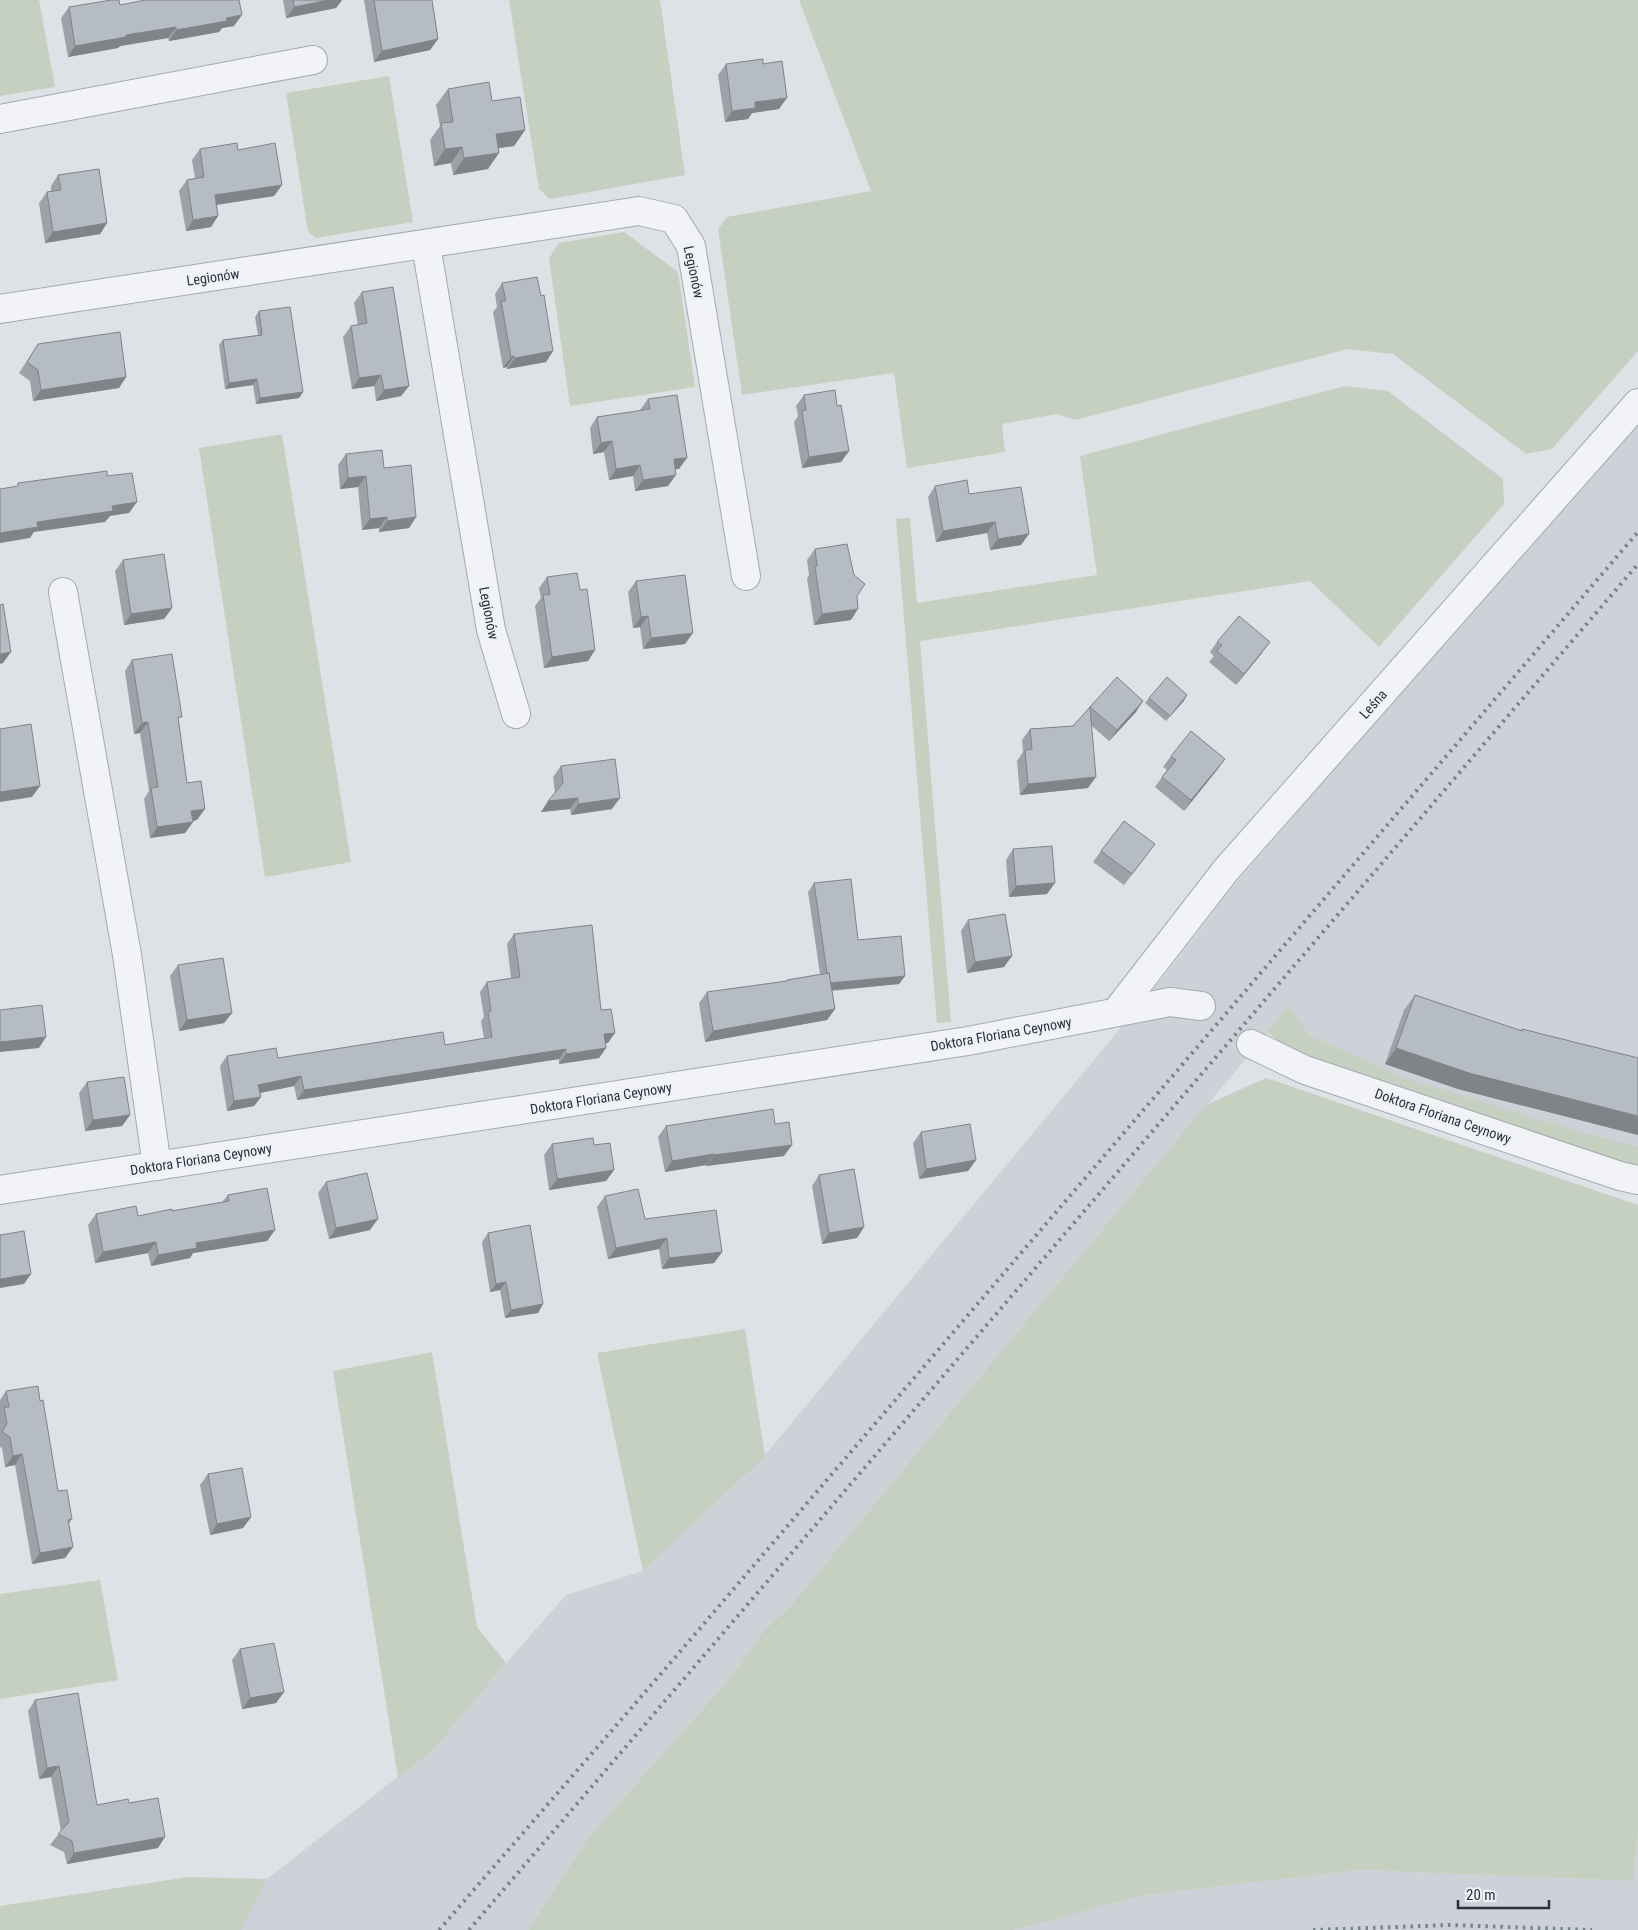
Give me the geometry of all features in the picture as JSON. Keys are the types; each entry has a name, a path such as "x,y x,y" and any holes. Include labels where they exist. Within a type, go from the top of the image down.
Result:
{"street":[{"path":"0,119 314,60"},
{"name":"Legionów","path":"0,309 639,211 674,219 691,246 746,576"},
{"name":"Legionów","path":"426,244 491,630 516,714"},
{"name":"Leśna","path":"1116,1012 1226,870 1638,403"},
{"path":"63,592 128,955 157,1166"},
{"name":"Doktora Floriana Ceynowy","path":"0,1190 968,1041 1170,1002 1201,1006"},
{"name":"Doktora Floriana Ceynowy","path":"1251,1044 1305,1070 1611,1173 1638,1180"}],"shaded area":[{"path":"1638,418 1638,1148 1475,1104 1399,1077 1309,1035 1288,1008 792,1604 762,1633 731,1677 588,1838 528,1930 241,1930 267,1879 435,1748 566,1595 643,1571 765,1455 1164,976 1235,884"},
{"path":"1638,1832 1638,1930 1014,1930 1145,1895 1361,1870 1633,1881"}],"green space":[{"path":"0,0 39,0 55,87 0,96"},
{"path":"509,0 660,0 685,175 550,199 539,189"},
{"path":"799,0 1638,0 1638,351 1552,449 1526,454 1393,354 1348,349 1075,420 1057,414 1002,424 1005,452 907,468 894,373 742,395 718,229 727,217 871,191"},
{"path":"389,76 413,222 316,238 308,232 286,93"},
{"path":"624,232 678,272 695,387 570,406 549,258 559,243"},
{"path":"1345,386 1388,391 1503,479 1504,504 1379,647 1310,581 920,641 951,1022 937,1023 896,519 910,518 917,603 1097,575 1080,456"},
{"path":"282,434 351,862 265,877 199,448"},
{"path":"1289,1006 1309,1035 1407,1079 1584,1133 1638,1147 1638,1167 1446,1108 1290,1050 1267,1032"},
{"path":"1266,1078 1638,1205 1638,1832 1633,1881 1361,1870 1145,1895 1014,1930 528,1930 588,1838 731,1677 762,1633 792,1604 1206,1105"},
{"path":"745,1329 765,1456 643,1571 597,1353"},
{"path":"432,1352 477,1627 506,1663 435,1748 398,1778 333,1371"},
{"path":"100,1580 118,1680 0,1699 0,1594"},
{"path":"188,1877 267,1879 241,1930 0,1930 0,1906"}],"building":[{"path":"119,0 120,5 145,0 239,0 242,15 226,18 227,21 176,30 176,27 126,35 126,37 75,46 69,7"},
{"path":"293,0 329,0 294,7"},
{"path":"374,0 432,0 438,39 382,51"},
{"path":"763,59 763,64 782,61 787,98 755,102 755,108 732,111 726,64"},
{"path":"489,82 492,101 520,97 525,130 496,134 499,153 464,158 462,147 445,149 441,123 453,122 448,89"},
{"path":"237,143 238,150 275,143 282,185 215,195 218,216 193,220 187,180 204,177 200,149"},
{"path":"99,169 107,223 53,232 47,192 61,190 58,175"},
{"path":"537,277 541,296 544,295 553,351 515,358 514,356 511,357 501,301 506,301 502,283"},
{"path":"393,287 409,386 384,390 381,375 359,378 351,326 367,323 362,292"},
{"path":"290,307 303,392 260,398 257,379 229,383 223,340 262,335 259,311"},
{"path":"120,332 126,377 41,390 38,370 27,362 38,344"},
{"path":"835,390 837,406 841,405 849,451 809,457 802,411 806,410 804,395"},
{"path":"677,395 687,458 674,459 676,475 643,480 640,465 616,469 612,441 601,443 597,417 650,409 648,399"},
{"path":"382,450 384,468 411,465 416,517 387,521 387,517 370,519 366,476 348,478 346,454"},
{"path":"107,471 107,476 132,473 137,502 112,506 113,511 37,522 38,527 0,533 0,489 18,486 18,483"},
{"path":"967,480 969,494 1021,487 1029,534 998,539 995,522 943,531 935,486"},
{"path":"847,544 854,575 865,584 857,596 858,609 822,614 815,567 817,566 815,549"},
{"path":"164,554 172,608 131,614 123,560"},
{"path":"577,573 580,590 587,589 595,650 552,657 543,595 550,594 547,577"},
{"path":"685,575 693,633 651,638 648,616 641,617 636,581"},
{"path":"3,604 11,652 0,654 0,605"},
{"path":"1239,616 1270,642 1244,674 1217,651 1222,645 1217,642"},
{"path":"172,654 182,717 178,717 187,783 201,781 205,809 191,811 193,822 157,827 151,788 158,787 148,722 142,723 132,660"},
{"path":"1117,677 1143,701 1117,730 1090,707"},
{"path":"1167,677 1187,695 1170,716 1149,698"},
{"path":"1090,707 1096,777 1028,784 1025,750 1032,749 1030,729 1073,726"},
{"path":"31,724 40,786 0,792 0,729"},
{"path":"1191,731 1225,759 1191,800 1162,777 1176,760 1171,756"},
{"path":"615,759 620,798 578,804 578,798 548,801 563,783 561,766"},
{"path":"1124,821 1155,844 1132,874 1101,851"},
{"path":"1052,846 1055,883 1016,886 1013,849"},
{"path":"851,879 858,940 901,936 905,976 830,983 814,883"},
{"path":"1005,914 1012,956 975,962 968,920"},
{"path":"592,925 601,1010 611,1009 615,1033 604,1034 606,1048 566,1054 566,1049 304,1090 301,1076 258,1085 261,1097 234,1101 227,1056 276,1048 278,1058 443,1032 445,1045 492,1037 488,1012 491,1011 487,982 520,977 514,934"},
{"path":"223,958 232,1013 187,1020 178,965"},
{"path":"829,973 835,1009 713,1031 707,992"},
{"path":"1415,995 1522,1031 1522,1029 1638,1058 1638,1116 1469,1073 1396,1048"},
{"path":"42,1005 46,1037 0,1042 0,1010"},
{"path":"124,1077 130,1115 93,1120 87,1082"},
{"path":"773,1109 775,1124 789,1122 792,1145 672,1161 666,1126"},
{"path":"970,1124 976,1160 926,1169 921,1132"},
{"path":"593,1138 594,1145 610,1143 614,1170 557,1179 552,1144"},
{"path":"854,1169 864,1227 829,1233 819,1175"},
{"path":"367,1173 378,1219 336,1228 326,1182"},
{"path":"267,1188 275,1230 196,1243 197,1248 158,1255 156,1242 103,1252 96,1214 136,1206 138,1216 172,1209 172,1211 229,1201 228,1195"},
{"path":"638,1189 645,1219 716,1210 722,1252 669,1258 667,1238 616,1248 605,1196"},
{"path":"530,1225 543,1304 511,1310 506,1282 496,1284 488,1233"},
{"path":"24,1231 31,1274 0,1279 0,1235"},
{"path":"38,1386 40,1401 43,1400 58,1491 67,1490 72,1519 68,1520 73,1547 40,1553 22,1454 13,1456 10,1437 2,1432 7,1424 4,1407 9,1407 6,1391"},
{"path":"242,1468 251,1517 217,1524 208,1474"},
{"path":"274,1643 284,1692 250,1698 240,1649"},
{"path":"78,1693 97,1805 128,1799 129,1803 158,1798 165,1837 74,1853 72,1841 58,1834 69,1822 59,1766 47,1768 35,1700"}],"railway":[{"path":"439,1930 672,1661 1638,532"},
{"path":"469,1930 1638,564"},
{"path":"1313,1930 1450,1925 1592,1930"}]}
